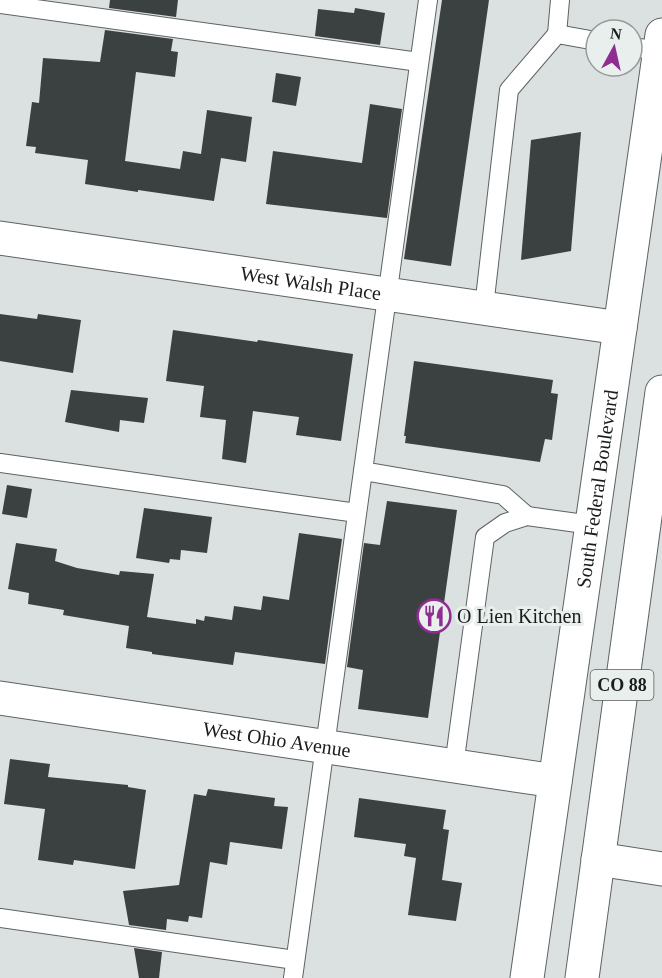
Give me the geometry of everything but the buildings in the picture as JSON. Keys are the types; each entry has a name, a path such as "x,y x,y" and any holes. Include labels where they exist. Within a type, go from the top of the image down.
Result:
{"main road":[{"name":"South Federal Boulevard","path":"527,978 620,328 651,44"},
{"name":"West Walsh Place","path":"0,238 620,328"},
{"name":"CO 88","path":"582,978 598,859 653,525 662,392"},
{"name":"West Ohio Avenue","path":"0,698 555,781"},
{"path":"598,859 662,869"}],"lane":[{"path":"0,918 294,969 428,0"},
{"path":"484,307 509,90 557,34 560,0"},
{"path":"0,4 419,62"},
{"path":"557,34 584,39"},
{"path":"0,463 357,513"},
{"path":"363,471 503,495 527,516"},
{"path":"454,766 485,537 505,523 527,516 592,525"}],"place":[{"name":"O Lien Kitchen","path":"434,616"}]}
